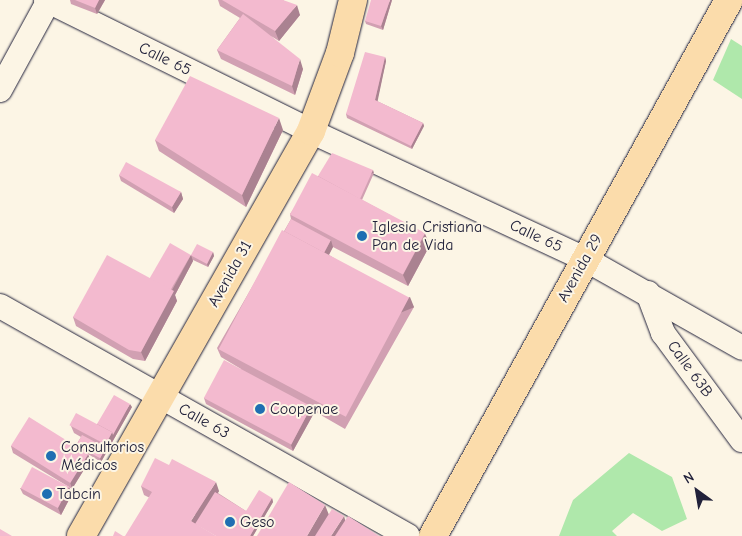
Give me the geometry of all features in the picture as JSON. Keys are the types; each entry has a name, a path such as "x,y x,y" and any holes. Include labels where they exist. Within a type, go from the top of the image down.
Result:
{"main road":[{"name":"Avenida 31","path":"317,134 353,0"},
{"name":"Avenida 31","path":"102,536 168,401 317,134 364,0"},
{"name":"Avenida 29","path":"433,536 585,259 729,4"},
{"name":"Avenida 31","path":"81,536 168,401"}],"street":[{"name":"Calle 65","path":"48,0 317,134 585,259 742,348"},
{"path":"0,90 48,0"},
{"name":"Calle 63B","path":"648,294 663,332 742,440"},
{"name":"Calle 63","path":"0,306 408,536"}],"green space":[{"path":"731,39 742,46 742,99 713,80"},
{"path":"629,453 672,477 687,519 662,531 633,513 612,531 617,536 559,536 573,500"}],"building":[{"path":"75,0 99,0 95,8"},
{"path":"222,0 283,0 297,5 275,31"},
{"path":"371,0 390,0 381,26 365,21"},
{"path":"243,14 300,59 292,86 217,50"},
{"path":"365,52 385,57 375,100 423,123 411,146 346,114"},
{"path":"190,76 279,118 242,195 155,140"},
{"path":"332,153 373,170 360,199 318,176"},
{"path":"126,162 181,192 172,207 119,175"},
{"name":"Iglesia Cristiana Pan de Vida","path":"312,173 425,233 403,275 290,214"},
{"path":"291,219 331,240 324,252 284,231"},
{"path":"282,230 409,298 346,417 219,349"},
{"path":"170,243 191,255 170,291 150,279"},
{"path":"197,244 213,252 207,264 191,255"},
{"path":"107,255 174,291 141,352 129,350 73,317"},
{"name":"Coopenae","path":"224,360 311,406 291,444 204,398"},
{"path":"114,395 130,404 113,435 112,432 97,424"},
{"path":"76,413 112,432 106,445 69,425"},
{"name":"Consultorios Médicos","path":"29,417 88,454 70,483 11,446"},
{"path":"82,435 106,448 100,458 76,446"},
{"path":"155,458 169,465 172,459 216,482 191,521 216,536 125,536 152,492 141,486"},
{"name":"Tabcin","path":"32,467 69,487 58,508 21,488"},
{"path":"289,482 325,505 307,536 257,536"},
{"name":"Geso","path":"259,490 272,498 250,536 216,536 195,524 215,492 246,511"},
{"path":"332,509 344,516 331,536 315,536"},
{"path":"348,516 379,536 335,536"},
{"path":"0,529 12,536 0,536"},
{"path":"115,531 123,536 113,536"}],"place":[{"name":"Iglesia Cristiana Pan de Vida","path":"362,236"},
{"name":"Coopenae","path":"260,409"},
{"name":"Consultorios Médicos","path":"51,456"},
{"name":"Tabcin","path":"47,494"},
{"name":"Geso","path":"230,522"}]}
